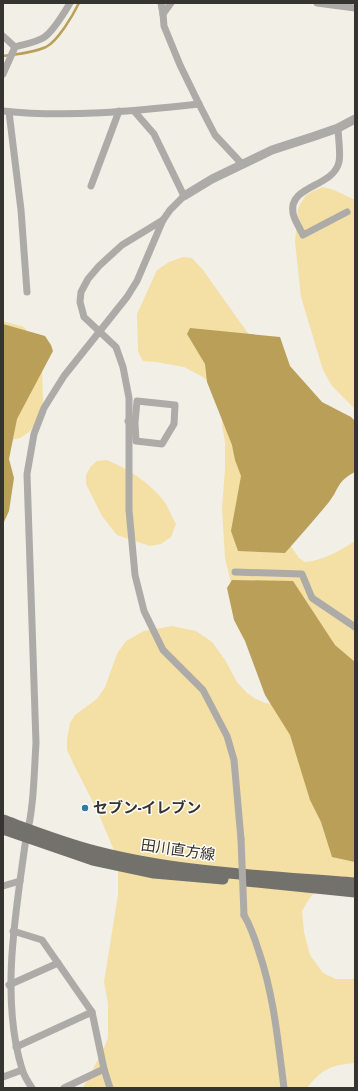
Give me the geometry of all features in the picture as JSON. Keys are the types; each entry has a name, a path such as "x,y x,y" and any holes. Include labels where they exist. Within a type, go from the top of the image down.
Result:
{"main road":[{"name":"田川直方線","path":"3,820 28,834 93,860 154,873 355,892"},
{"name":"田川直方線","path":"3,829 154,863 218,871 355,883"}],"street":[{"path":"14,48 44,37 59,20 70,3"},
{"path":"161,3 164,14 164,26 198,104 215,135 242,164"},
{"path":"164,14 172,3"},
{"path":"317,3 355,8"},
{"path":"3,36 14,48"},
{"path":"4,72 14,48"},
{"path":"27,292 22,210 6,112 33,114 134,111 198,104"},
{"path":"91,186 119,111"},
{"path":"134,111 154,134 184,196"},
{"path":"32,1088 22,1070 6,1012 13,931 28,834 36,743 27,474 34,434 44,408 64,376 124,302 137,281 163,220 170,210 184,196 212,179 272,150 338,128 355,119"},
{"path":"338,128 339,162 334,171 324,181 300,193 293,200 293,212 303,235 347,212"},
{"path":"163,220 122,245 99,266 88,279 81,292 80,302 84,317 116,347 123,368 129,398 132,422 136,441 162,444 174,424 175,405 137,401 132,422 129,510 135,574 144,611 163,650 203,690 227,736 234,760 241,839 244,915 251,926 271,992 284,1088"},
{"path":"235,572 302,574 312,598 355,627"},
{"path":"3,886 20,881"},
{"path":"13,931 42,940 92,1012 104,1069 110,1088"},
{"path":"3,950 11,948"},
{"path":"9,985 58,963"},
{"path":"16,1047 92,1012"},
{"path":"64,1088 104,1069"},
{"path":"3,1077 22,1070"}],"shaded area":[{"path":"323,187 334,190 355,200 355,409 332,386 323,370 301,297 295,242 298,208 306,195"},
{"path":"183,257 192,258 203,270 260,350 288,542 299,558 305,562 337,552 355,541 355,692 231,583 225,558 222,508 225,469 225,442 222,425 223,409 217,390 203,377 184,367 143,361 138,352 137,314 157,270 169,262"},
{"path":"3,321 24,327 28,332 42,368 43,403 37,424 29,432 20,438 3,442"},
{"path":"3,324 45,336 53,351 17,419 9,459 14,478 9,511 3,524"},
{"path":"190,328 280,337 290,366 322,402 351,417 355,421 355,472 341,482 329,502 285,553 238,551 231,531 241,476 235,460 232,445 207,382 205,364 187,334"},
{"path":"106,460 131,472 161,497 176,524 171,537 161,544 150,546 117,535 102,516 86,484 86,475 91,466 97,461"},
{"path":"232,580 293,581 335,645 355,662 355,862 332,857 321,822 310,800 290,735 265,695 245,641 234,620 227,588"},
{"path":"172,626 196,631 212,642 225,660 237,682 254,698 265,703 300,708 355,753 355,878 317,890 309,899 302,911 304,932 310,955 323,973 336,979 355,979 355,1063 339,1065 322,1072 307,1088 83,1088 108,1038 108,1003 104,982 118,895 118,864 97,810 67,750 67,739 70,723 75,715 97,699 105,687 117,654 126,641 144,631"}],"waterway":[{"path":"3,56 36,51 51,44 65,27 79,3"}],"place":[{"name":"セブン-イレブン","path":"85,808"}]}
